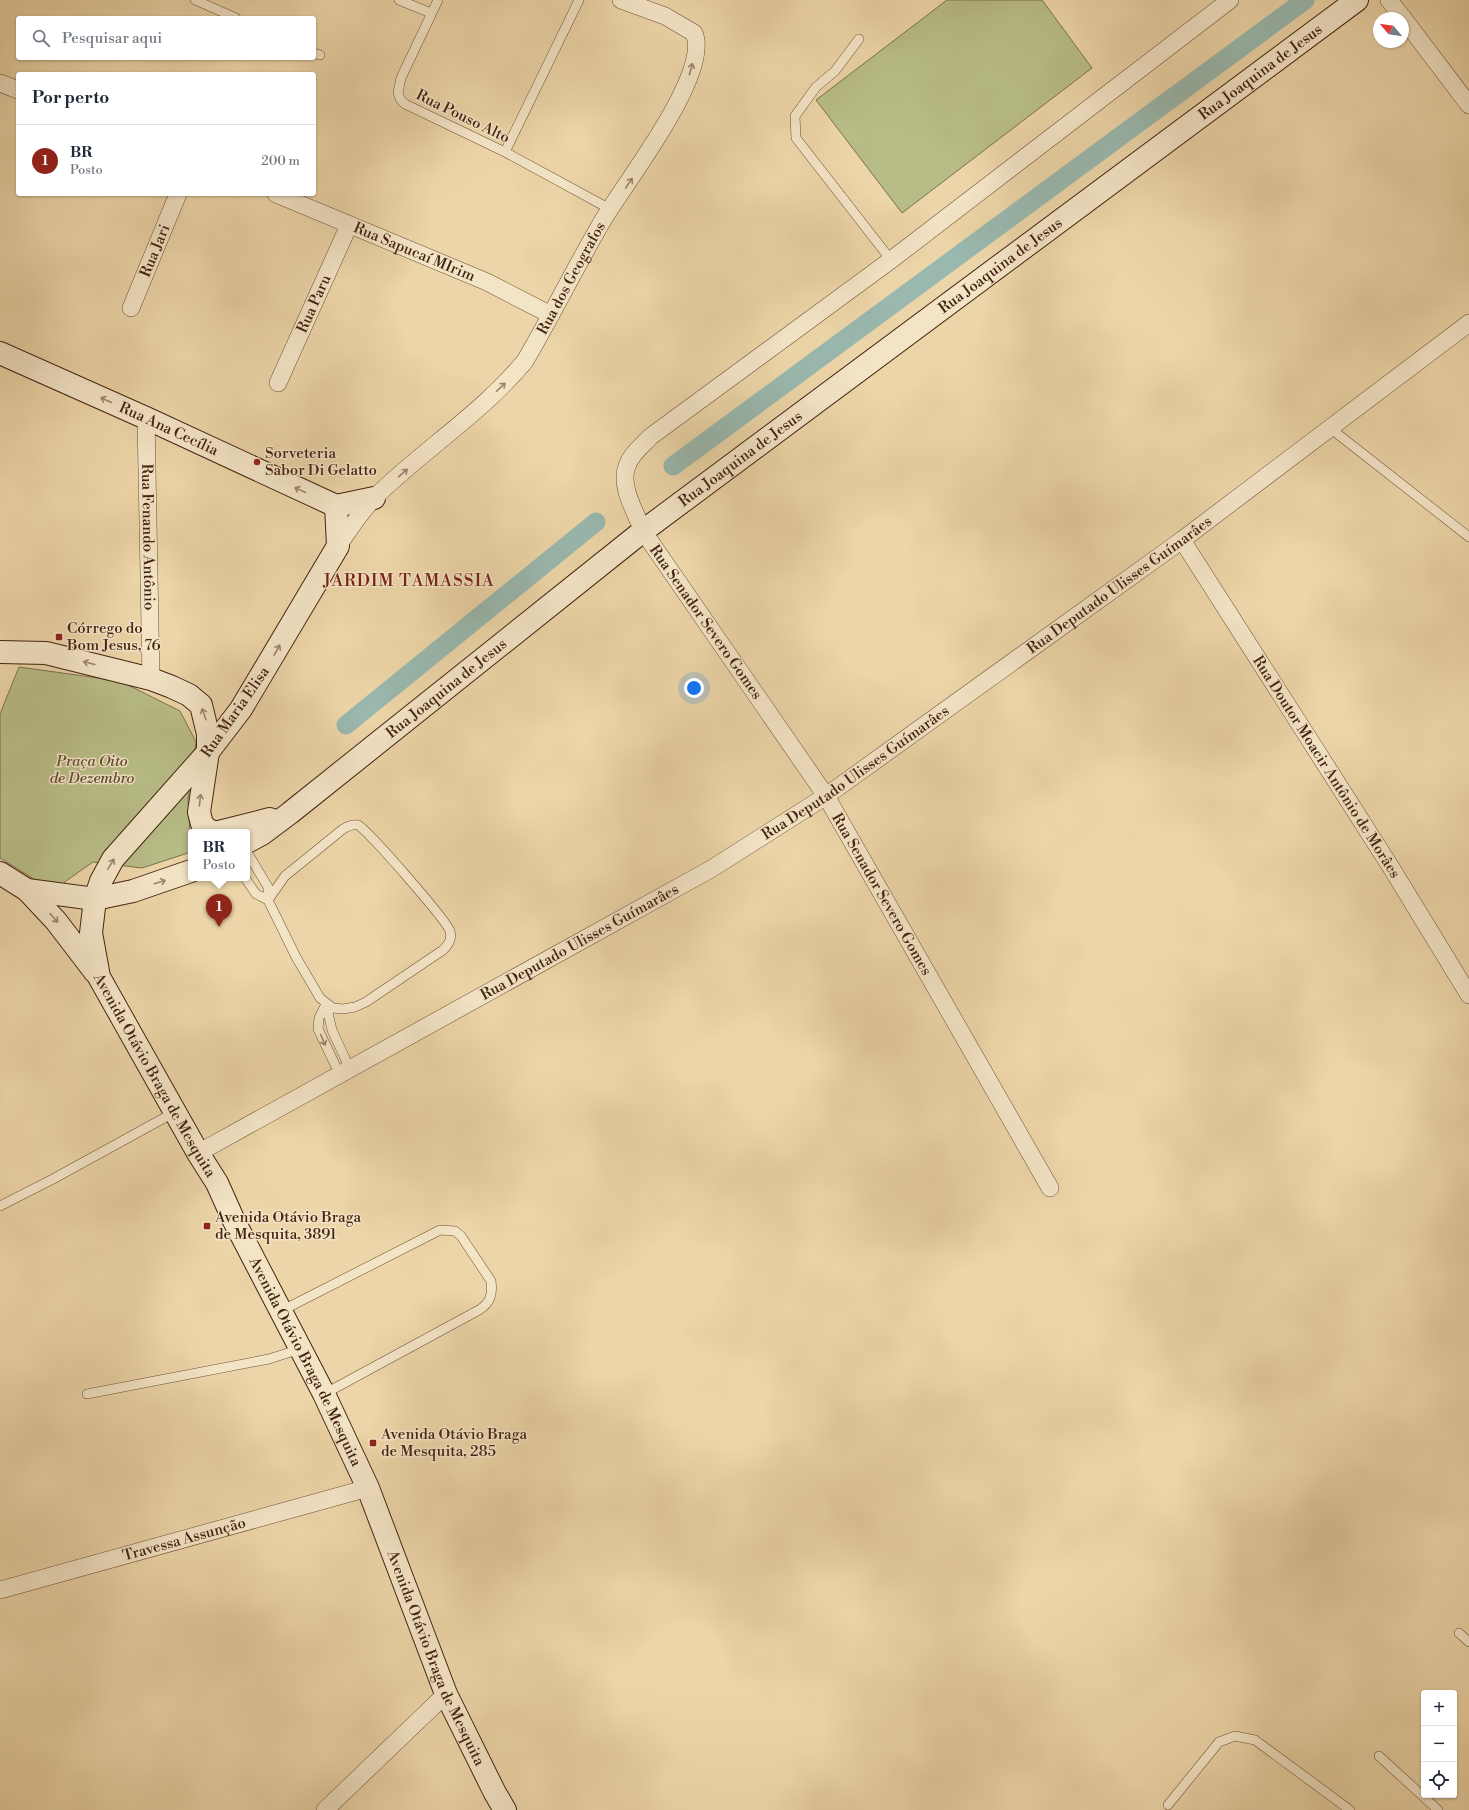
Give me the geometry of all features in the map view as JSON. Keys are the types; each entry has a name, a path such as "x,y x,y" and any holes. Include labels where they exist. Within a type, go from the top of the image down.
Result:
{"main road":[{"name":"Rua Joaquina de Jesus","path":"250,840 262,834 290,813 643,531 1357,0"},
{"name":"Rua Ana Cecília","path":"0,353 146,418 336,506"},
{"path":"338,546 336,506 374,498"},
{"name":"Rua Maria Elisa","path":"96,899 101,881 114,859 208,752 241,709 338,546"},
{"path":"0,652 46,653 151,679 172,686 189,695 201,705 208,729 208,752 199,812 202,824 207,829"},
{"path":"232,829 290,813"},
{"path":"27,890 96,899 133,891 188,872"},
{"path":"0,873 27,890 56,921 99,977"},
{"name":"Avenida Otávio Braga de Mesquita","path":"96,899 91,934 99,977 198,1153 217,1183 234,1221 324,1394 368,1488 446,1694 495,1793 505,1810"}],"street":[{"name":"Rua dos Geografos","path":"338,546 374,498 478,409 513,375 525,361 573,272 610,208 644,160 674,107 688,78 696,49 694,33 665,16 621,0"},
{"path":"643,531 627,489 625,478 627,466 636,452 650,437 891,260 1230,0"},
{"path":"1389,0 1398,12"},
{"path":"1409,26 1469,105"},
{"path":"0,83 16,89"},
{"name":"Rua Jari","path":"131,308 177,196"},
{"name":"Rua Sapucaí MIrim","path":"281,196 487,282 551,315"},
{"name":"Rua Paru","path":"278,383 349,225"},
{"name":"Rua Deputado Ulisses Guímarâes","path":"198,1153 711,868 826,796 1182,540 1469,323"},
{"name":"Rua Fenando Antônio","path":"146,418 151,679"},
{"name":"Rua Senador Severo Gomes","path":"643,531 826,796 1050,1188"},
{"name":"Rua Doutor Moacir Antônio de Morâes","path":"1182,540 1392,868 1469,995"},
{"name":"Travessa Assunção","path":"0,1590 368,1488"},
{"path":"325,1810 446,1694"}],"lane":[{"path":"195,0 231,16"},
{"path":"400,0 431,13"},
{"name":"Rua Pouso Alto","path":"438,0 401,78 398,92 400,99 414,109 505,152 610,208"},
{"path":"505,152 579,0"},
{"path":"859,39 835,71 816,87 795,116 796,138 891,260"},
{"path":"1330,428 1469,537"},
{"path":"250,857 268,887 268,900 314,990 326,1004 334,1008 343,1009 355,1007 366,1002 443,950 449,944 451,937 450,929 382,848 358,826 351,825 343,828 285,876 268,900"},
{"path":"247,881 256,894 261,898 268,900"},
{"path":"326,1004 332,1030 345,1072"},
{"path":"326,1004 319,1018 318,1029 345,1072"},
{"path":"0,1206 53,1179 175,1112"},
{"path":"281,1311 440,1230 455,1231 460,1236 491,1282 492,1289 490,1298 486,1305 479,1310 324,1394"},
{"path":"87,1394 269,1359 300,1349"},
{"path":"1459,1633 1469,1642"},
{"path":"1168,1806 1219,1742 1235,1736 1254,1740 1350,1810"},
{"path":"1379,1756 1438,1810"}],"green space":[{"path":"947,0 1042,0 1092,68 902,213 816,100"},
{"name":"Praça Oito de Dezembro","path":"19,667 120,681 180,711 196,742 188,799 190,829 188,829 188,853 142,868 93,862 66,881 55,892 0,858 0,714"}],"waterway":[{"path":"673,466 1305,0"},
{"path":"346,725 596,522"}],"place":[{"name":"Sorveteria Sabor Di Gelatto","path":"257,462"},
{"name":"Córrego do Bom Jesus, 76","path":"59,637"},
{"name":"BR","path":"219,927"},
{"name":"Avenida Otávio Braga de Mesquita, 3891","path":"207,1226"},
{"name":"Avenida Otávio Braga de Mesquita, 285","path":"373,1443"}],"district":[{"name":"JARDIM TAMASSIA","path":"409,580"}]}
